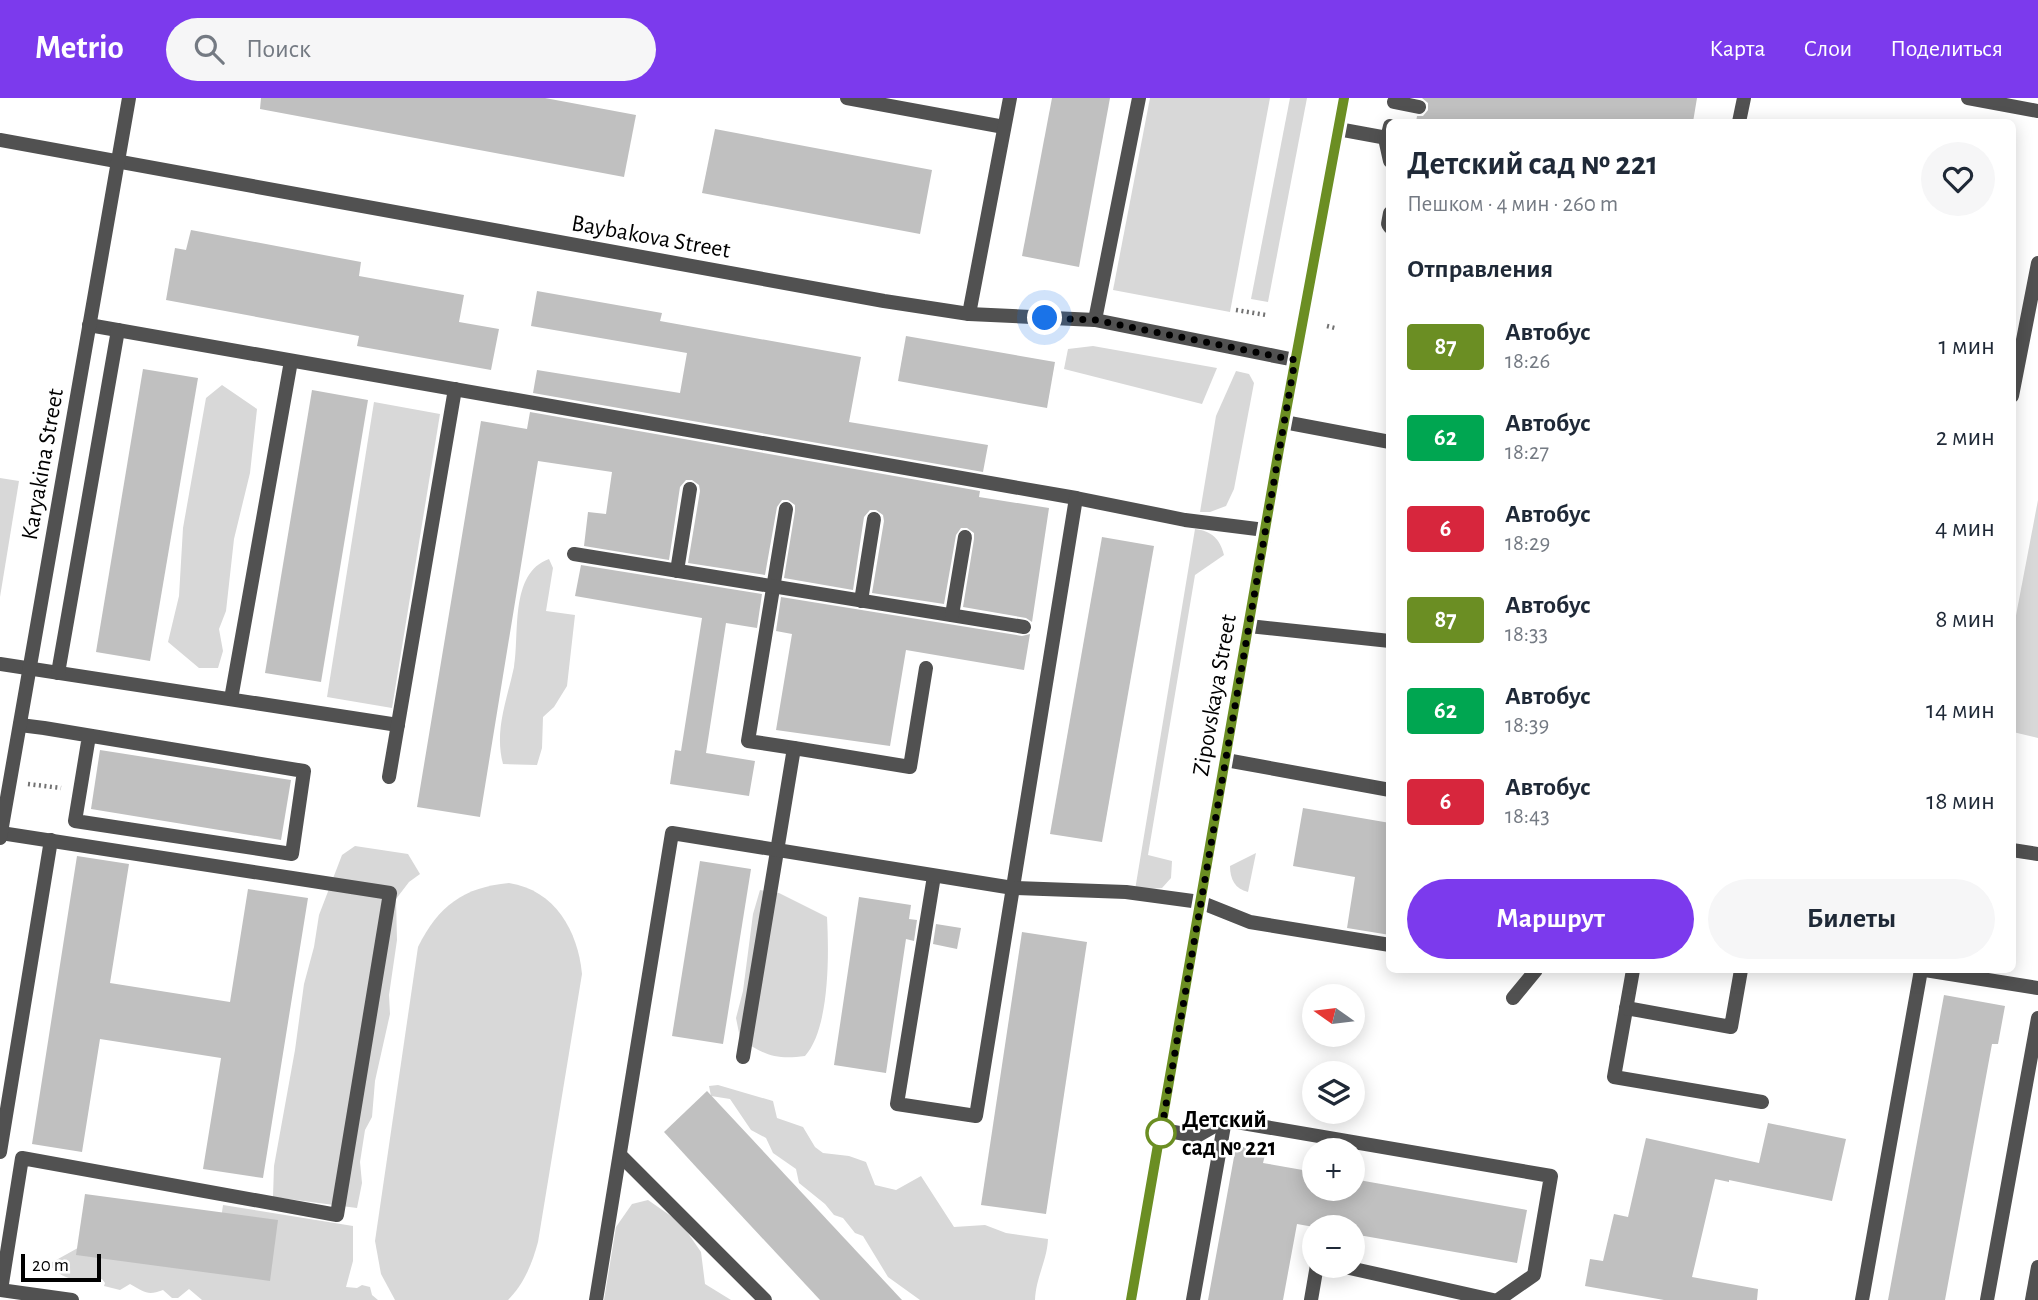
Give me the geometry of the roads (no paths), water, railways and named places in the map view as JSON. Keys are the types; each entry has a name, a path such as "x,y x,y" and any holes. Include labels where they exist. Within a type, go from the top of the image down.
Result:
{"street":[{"name":"Karyakina Street","path":"1,836 129,98"},
{"path":"847,98 1004,127"},
{"path":"969,314 1010,98"},
{"path":"1095,320 1139,98"},
{"name":"Zipovskaya Street","path":"1131,1300 1284,422 1344,98"},
{"path":"1740,119 1744,98"},
{"path":"1968,98 2038,111"},
{"path":"1391,119 1394,100 1419,107"},
{"path":"1338,129 1386,135"},
{"name":"Baybakova Street","path":"0,141 884,301 969,314 1095,320 1295,360"},
{"path":"2016,376 2038,263"},
{"path":"89,325 1076,498 1185,520 1265,530"},
{"path":"58,673 118,330"},
{"path":"231,699 291,360"},
{"path":"389,777 455,389"},
{"path":"1284,422 1386,441"},
{"path":"677,571 690,489"},
{"path":"934,876 897,1104 976,1116 1076,498"},
{"path":"786,509 748,741 911,767 926,668"},
{"path":"861,601 874,519"},
{"path":"952,615 965,537"},
{"path":"574,554 1024,627"},
{"path":"1249,626 1386,641"},
{"path":"0,664 398,725"},
{"path":"20,725 89,736 304,771 292,854 75,821 89,736"},
{"path":"743,1057 794,748"},
{"path":"1226,760 1386,789"},
{"path":"596,1300 672,833 1013,888 1126,892 1200,902 1250,922 1386,944"},
{"path":"1,836 51,840 390,893 337,1215 0,1153 51,840"},
{"path":"2016,851 2038,854"},
{"path":"1513,998 1534,973"},
{"path":"1632,973 1614,1077 1762,1102"},
{"path":"1626,1008 1731,1027 1740,973"},
{"path":"1862,1300 1922,973"},
{"path":"1942,973 2038,988"},
{"path":"1987,1300 2038,1018"},
{"path":"1162,1130 1198,1136 1224,1119 1551,1176 1534,1275 1496,1300 1365,1271"},
{"path":"1193,1300 1224,1119"},
{"path":"620,1155 765,1300"},
{"path":"22,1158 0,1290 72,1300"},
{"path":"2032,1300 2038,1267"},
{"path":"1311,1300 1315,1278"}],"place":[{"name":"Детский сад № 221","path":"1161,1133"}]}
